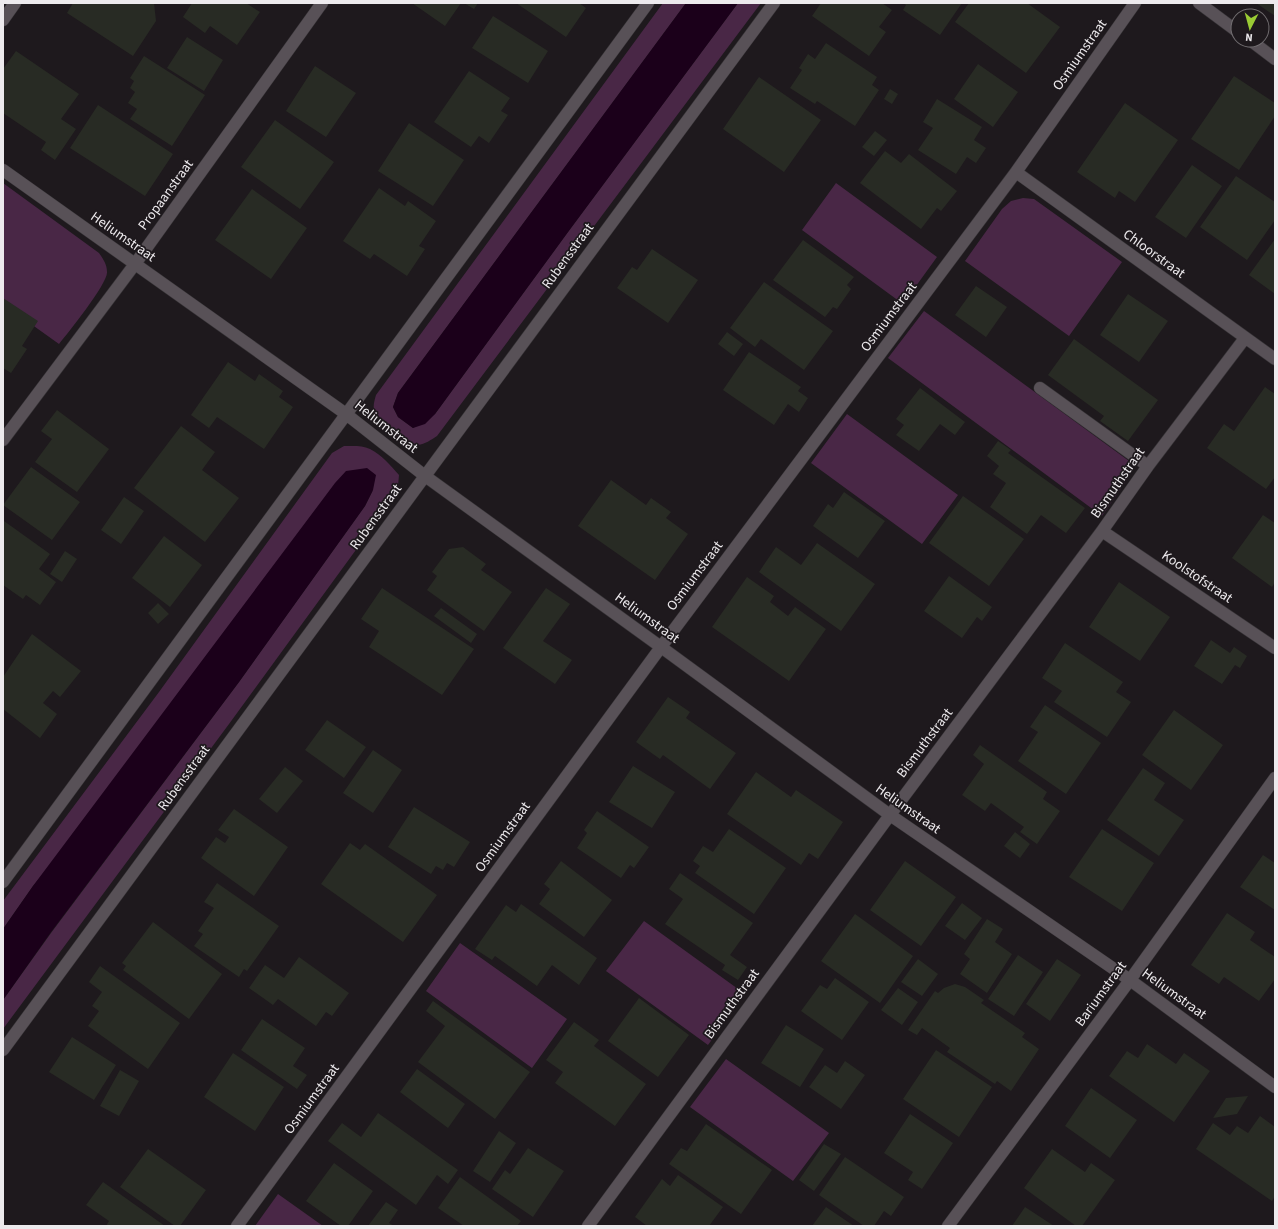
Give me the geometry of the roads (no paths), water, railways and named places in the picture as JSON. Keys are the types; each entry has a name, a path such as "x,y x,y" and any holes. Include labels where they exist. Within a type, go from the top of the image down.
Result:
{"street":[{"path":"3,20 15,3"},
{"name":"Propaanstraat","path":"3,440 135,264 322,3"},
{"path":"3,882 648,3"},
{"name":"Rubensstraat","path":"3,1050 424,476 774,3"},
{"name":"Osmiumstraat","path":"237,1226 661,647 1016,172 1135,3"},
{"path":"1199,3 1230,26"},
{"path":"1261,48 1275,59"},
{"name":"Heliumstraat","path":"3,170 346,414 424,476 890,815 1130,980 1275,1087"},
{"name":"Chloorstraat","path":"1016,172 1275,359"},
{"name":"Bismuthstraat","path":"588,1226 890,815 1102,531 1148,466 1245,338"},
{"path":"1040,388 1148,466"},
{"name":"Koolstofstraat","path":"1102,531 1275,648"},
{"name":"Bariumstraat","path":"948,1226 1130,980 1275,778"}]}
